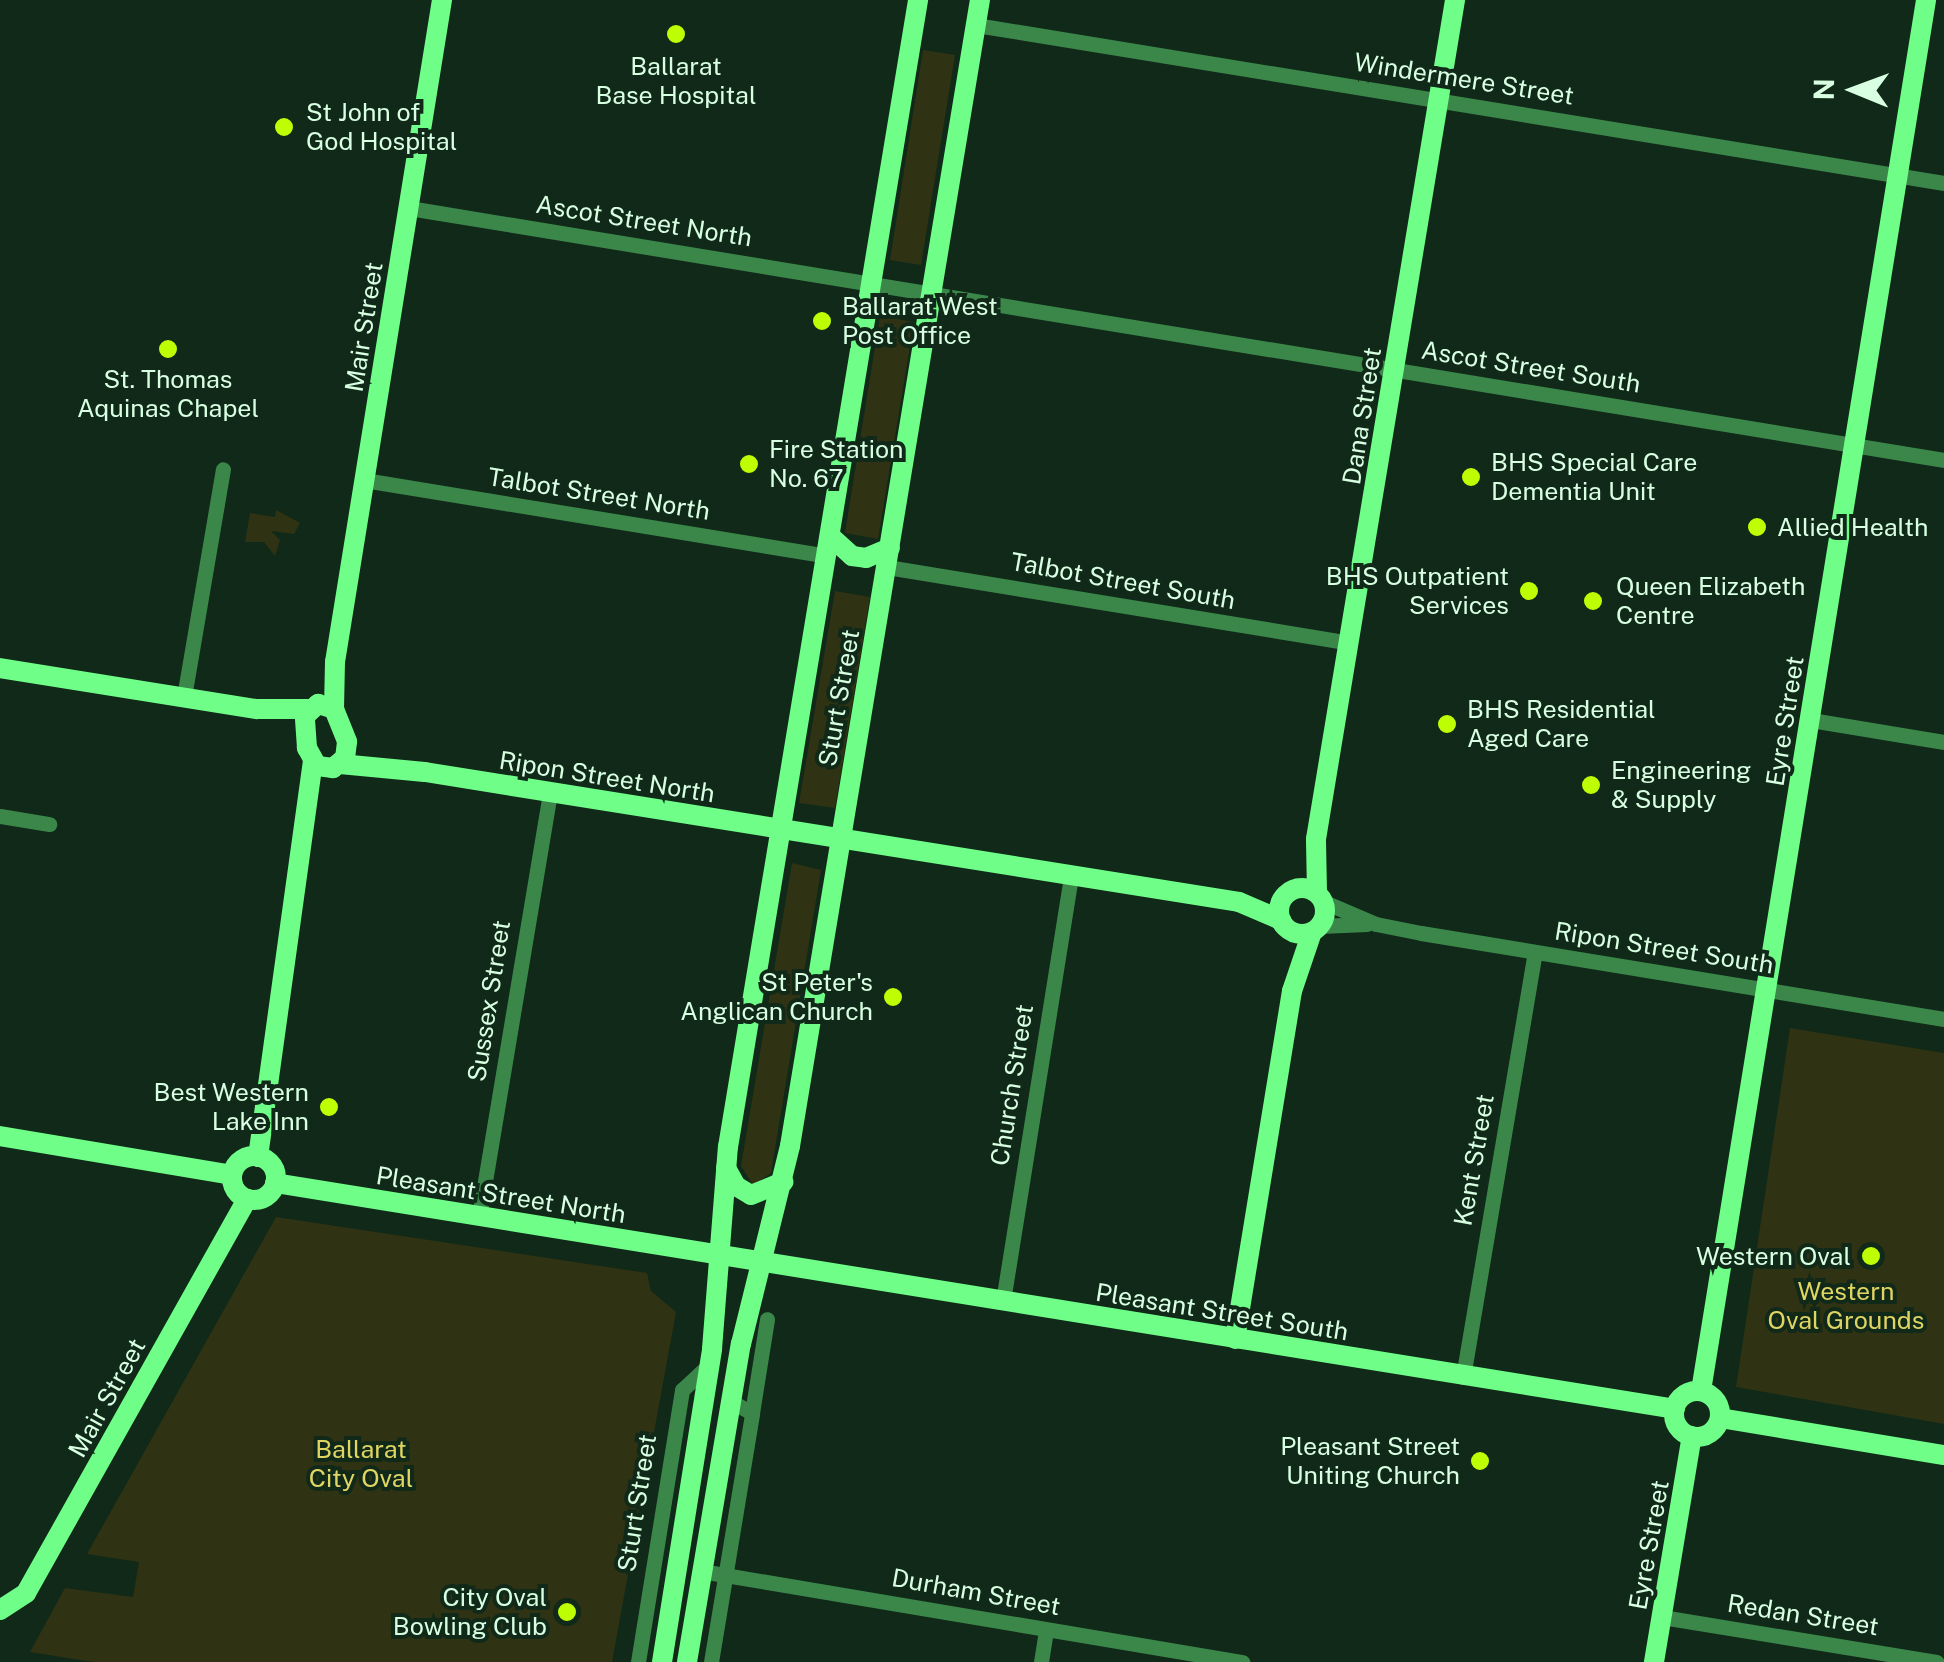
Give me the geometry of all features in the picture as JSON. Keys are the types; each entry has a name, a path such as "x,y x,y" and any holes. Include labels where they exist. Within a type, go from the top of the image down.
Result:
{"street":[{"name":"Mair Street","path":"315,713 335,662 442,0"},
{"name":"Sturt Street","path":"662,1662 710,1364 726,1168 918,0"},
{"name":"Sturt Street","path":"687,1662 730,1401 783,1182 980,0"},
{"name":"Dana Street","path":"1305,895 1455,0"},
{"name":"Eyre Street","path":"1701,1391 1926,0"},
{"name":"Windermere Street","path":"976,25 1944,182"},
{"name":"Ascot Street North","path":"409,208 932,294"},
{"name":"Ascot Street South","path":"932,294 1944,460"},
{"path":"184,698 223,469"},
{"name":"Talbot Street North","path":"364,480 826,556"},
{"path":"826,556 864,570 887,567"},
{"path":"826,556 866,558 887,567"},
{"name":"Talbot Street South","path":"887,567 1350,644"},
{"path":"0,668 257,709 315,713 346,742 328,765 308,825 258,1157"},
{"path":"315,713 328,765"},
{"path":"1810,720 1944,742"},
{"name":"Ripon Street North","path":"346,742 424,772"},
{"name":"Ripon Street North","path":"328,765 424,772 840,839"},
{"name":"Sussex Street","path":"478,1217 550,794"},
{"path":"0,816 49,824"},
{"path":"840,839 1239,902 1305,895"},
{"name":"Church Street","path":"1003,1301 1071,877"},
{"path":"1292,991 1285,926 1305,895"},
{"path":"1235,1339 1292,991 1316,929 1305,895"},
{"name":"Ripon Street South","path":"1305,895 1376,924 1944,1019"},
{"path":"1239,902 1285,926 1316,929"},
{"name":"Ripon Street South","path":"1316,929 1376,924"},
{"name":"Kent Street","path":"1463,1377 1535,952"},
{"path":"0,1136 232,1175"},
{"path":"258,1157 271,1165 275,1183 264,1197 247,1199 236,1191 232,1175 242,1160 258,1157"},
{"path":"726,1168 736,1186 752,1195 783,1182"},
{"name":"Pleasant Street North","path":"275,1183 761,1262"},
{"name":"Mair Street","path":"0,1610 19,1601 32,1584 247,1199"},
{"name":"Pleasant Street South","path":"761,1262 1675,1409"},
{"path":"711,1662 767,1319"},
{"name":"Sturt Street","path":"638,1662 682,1390 710,1364"},
{"path":"1701,1391 1716,1401 1720,1418 1710,1433 1692,1436 1678,1426 1675,1409 1684,1395 1701,1391"},
{"path":"730,1401 752,1414"},
{"path":"1720,1418 1944,1455"},
{"name":"Eyre Street","path":"1654,1662 1692,1436"},
{"name":"Durham Street","path":"701,1571 1242,1662"},
{"name":"Redan Street","path":"1662,1617 1936,1662"},
{"path":"1041,1662 1046,1630"}],"green space":[{"path":"923,50 955,55 921,265 890,260"},
{"path":"880,316 914,322 878,539 845,533"},
{"path":"276,510 300,523 294,534 271,531 280,540 275,556 264,542 245,542 250,513 275,517"},
{"path":"835,591 870,597 835,808 799,803"},
{"path":"792,863 821,870 771,1173 753,1185 741,1166"},
{"name":"Western Oval Grounds","path":"1790,1028 1944,1053 1944,1424 1736,1387"},
{"name":"Ballarat City Oval","path":"276,1217 647,1273 651,1291 676,1312 612,1662 93,1662 30,1652 65,1588 133,1597 139,1562 87,1554"}],"place":[{"name":"Ballarat Base Hospital","path":"676,34"},
{"name":"St John of God Hospital","path":"284,127"},
{"name":"Ballarat West Post Office","path":"822,321"},
{"name":"St. Thomas Aquinas Chapel","path":"168,349"},
{"name":"Fire Station No. 67","path":"749,464"},
{"name":"BHS Special Care Dementia Unit","path":"1471,477"},
{"name":"Allied Health","path":"1757,527"},
{"name":"BHS Outpatient Services","path":"1529,591"},
{"name":"Queen Elizabeth Centre","path":"1593,601"},
{"name":"BHS Residential Aged Care","path":"1447,724"},
{"name":"Engineering & Supply","path":"1591,785"},
{"name":"St Peter's Anglican Church","path":"893,997"},
{"name":"Best Western Lake Inn","path":"329,1107"},
{"name":"Western Oval","path":"1871,1256"},
{"name":"Pleasant Street Uniting Church","path":"1480,1461"},
{"name":"City Oval Bowling Club","path":"567,1612"}]}
